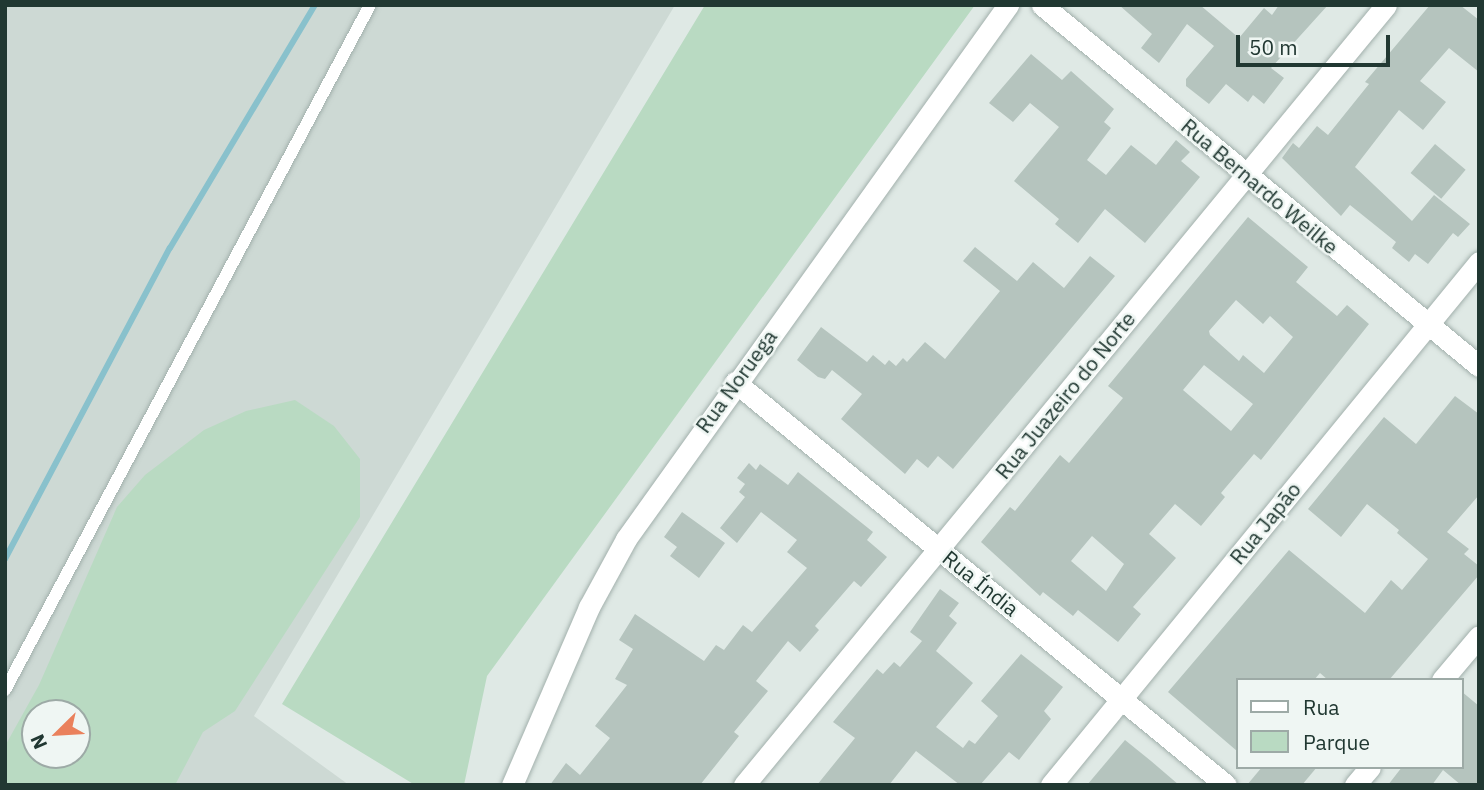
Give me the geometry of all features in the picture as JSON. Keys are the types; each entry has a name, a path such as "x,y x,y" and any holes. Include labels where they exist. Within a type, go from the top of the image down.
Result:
{"street":[{"name":"Rua Noruega","path":"512,785 607,572 735,382 1008,5"},
{"name":"Rua Bernardo Weilke","path":"1042,5 1479,366"},
{"name":"Rua Juazeiro do Norte","path":"744,785 1386,5"},
{"name":"Rua Japão","path":"1051,785 1479,262"},
{"name":"Rua Índia","path":"735,382 1226,785"},
{"path":"1445,678 1479,636"},
{"path":"1356,785 1368,769"}],"lane":[{"path":"5,690 370,5"}],"shaded area":[{"path":"5,5 675,5 254,716 349,785 5,785"}],"green space":[{"path":"705,5 975,5 487,676 464,785 415,785 282,704"},
{"path":"295,400 334,426 360,459 360,517 235,711 203,732 175,785 5,785 5,746 21,717 21,769 91,769 91,699 31,699 117,507 145,475 204,430 246,411"}],"building":[{"path":"1119,5 1200,5 1239,38 1264,8 1272,15 1279,5 1328,5 1271,68 1284,78 1264,104 1253,95 1248,102 1226,84 1209,104 1186,86 1186,79 1214,46 1187,24 1159,63 1141,48 1152,34"},
{"path":"1430,5 1460,5 1479,20 1479,72 1449,48 1420,81 1446,102 1423,130 1399,110 1355,167 1412,221 1434,195 1470,224 1458,237 1453,233 1428,264 1415,254 1409,262 1392,248 1396,242 1350,205 1341,216 1282,158 1293,143 1299,148 1317,126 1328,135 1369,84 1365,82"},
{"path":"1031,54 1062,80 1071,71 1114,109 1104,122 1111,128 1087,160 1106,175 1131,145 1156,165 1176,140 1190,152 1181,161 1200,177 1145,243 1105,209 1078,243 1055,224 1059,219 1014,181 1059,127 1030,103 1013,122 989,103"},
{"path":"1435,144 1466,170 1441,199 1411,173"},
{"path":"1248,217 1308,267 1296,282 1337,316 1347,305 1369,324 1261,460 1254,454 1221,493 1225,497 1201,526 1175,504 1149,534 1176,558 1133,607 1141,614 1118,642 1078,610 1073,616 1043,592 1040,596 981,542 1010,507 1015,511 1060,455 1069,463 1123,398 1108,386","holes":["1236,300 1263,324 1270,316 1293,337 1264,373 1243,355 1239,361 1210,335 1209,331","1204,365 1253,404 1231,431 1183,390","1092,536 1124,564 1106,591 1071,561"]},
{"path":"975,247 1017,281 1033,262 1064,288 1090,256 1115,276 953,469 938,456 928,468 917,459 905,474 841,419 862,394 832,370 825,379 818,377 797,360 821,327 867,362 873,355 885,365 889,360 896,366 903,358 907,362 925,342 945,359 1000,291 963,261"},
{"path":"1455,396 1479,414 1479,495 1447,532 1469,549 1464,554 1479,566 1479,575 1391,678 1326,678 1320,673 1316,678 1236,678 1236,750 1168,692 1289,550 1365,613 1391,580 1402,590 1428,559 1397,533 1399,530 1367,504 1341,537 1308,509 1384,417 1416,444"},
{"path":"749,463 756,470 760,464 788,485 798,472 873,532 867,540 887,557 861,587 854,581 815,626 819,630 800,652 788,641 756,681 768,691 734,732 739,736 700,785 550,785 566,763 580,775 610,738 595,726 627,685 615,679 633,649 619,640 635,614 704,661 716,645 724,650 743,625 752,632 807,568 787,552 797,540 761,512 737,543 720,528 745,497 739,492 745,484 737,478"},
{"path":"682,512 725,543 699,578 670,556 677,547 664,537"},
{"path":"940,589 959,603 949,616 957,623 936,651 973,683 936,727 963,748 969,740 975,744 998,716 981,701 1021,654 1063,687 1044,711 1051,719 1019,760 1009,752 980,785 960,785 916,751 889,785 817,785 855,738 833,722 877,669 883,674 894,662 900,667 922,641 910,632"},
{"path":"1463,693 1479,706 1479,785 1461,785 1443,770 1432,785 1388,785 1400,769 1463,769"},
{"path":"1125,740 1151,761 1179,785 1087,785"},
{"path":"1260,769 1315,769 1302,785 1247,785"}],"waterway":[{"path":"5,559 170,248 315,5"}]}
